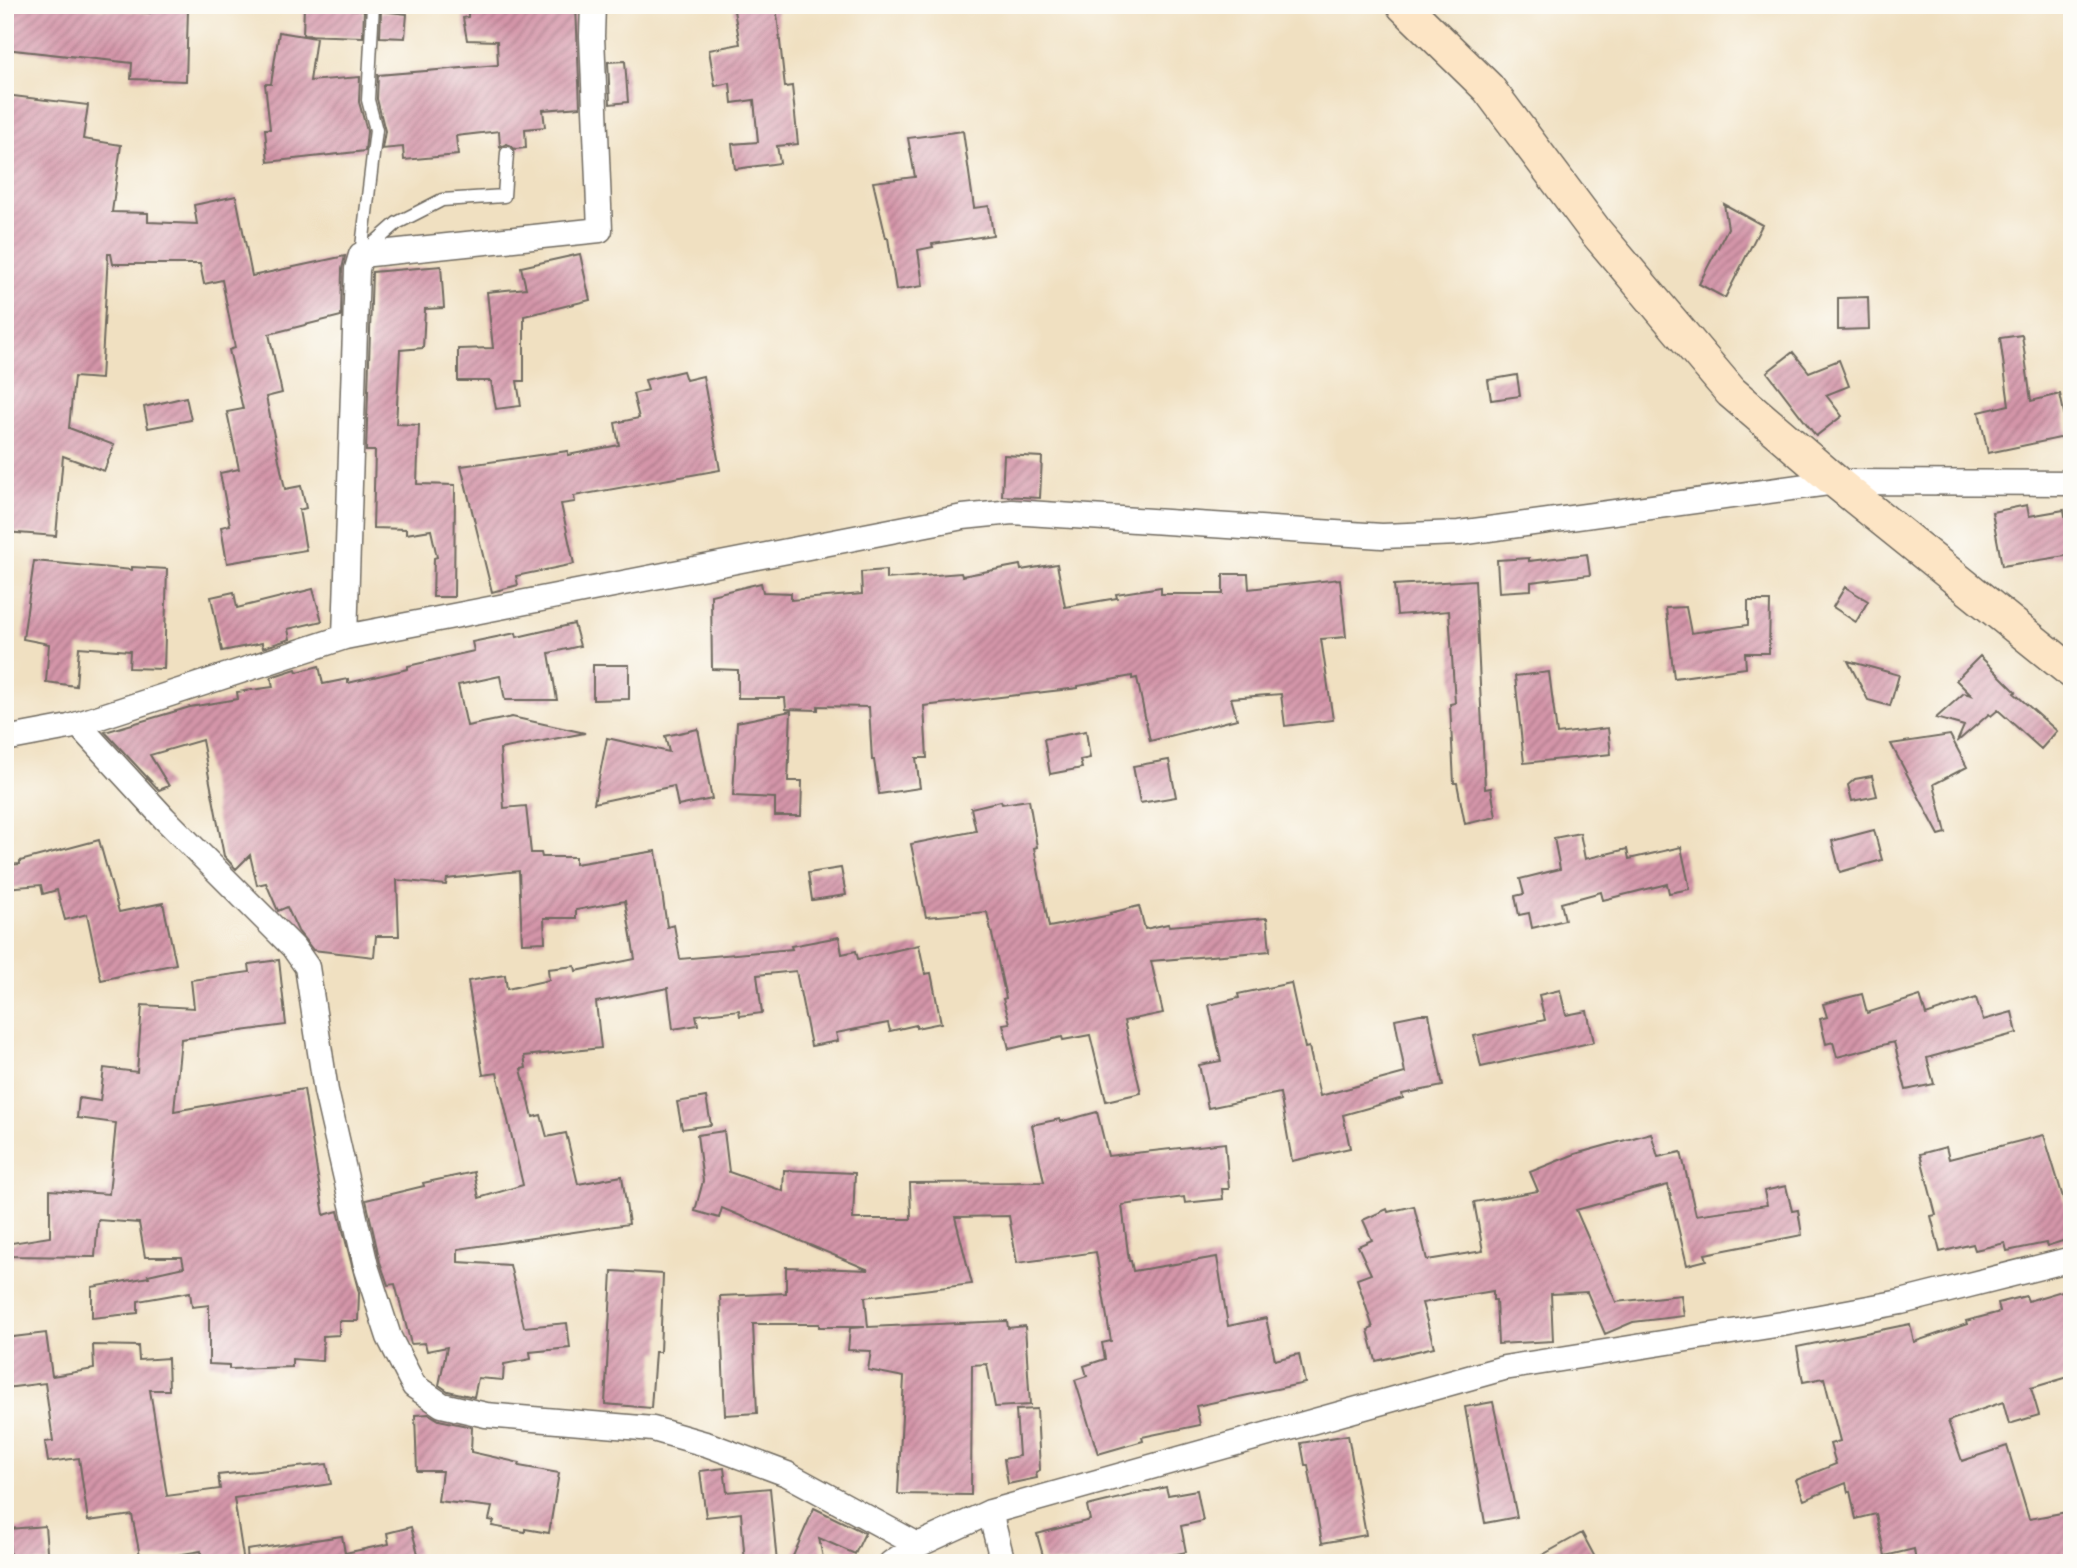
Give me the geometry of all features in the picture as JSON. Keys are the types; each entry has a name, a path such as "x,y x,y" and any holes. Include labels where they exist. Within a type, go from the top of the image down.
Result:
{"street":[{"path":"345,637 356,269 361,255 600,230 593,5"},
{"path":"1403,5 1488,88 1596,232 1731,392 1836,481 2072,672"},
{"path":"5,739 69,727 345,637 963,517 1012,512 1382,536 1459,533 1836,481 2072,483"},
{"path":"84,731 164,818 293,947 307,967 326,1091 366,1266 389,1337 414,1386 442,1405 486,1415 653,1429 709,1445 787,1474 918,1545"},
{"path":"891,1563 918,1545 990,1512 1504,1367 1782,1324 1901,1302 2072,1259"},
{"path":"990,1512 1003,1563"}],"lane":[{"path":"361,255 376,130 368,100 373,5"},
{"path":"361,255 397,223 443,200 504,196 507,153"}],"building":[{"path":"5,5 65,5 150,13 150,6 188,9 186,81 131,79 132,63 5,49"},
{"path":"468,5 576,5 580,107 543,110 545,127 525,129 526,148 515,149 507,144 500,147 499,131 456,136 458,155 404,160 403,147 382,149 385,131 377,99 378,75 498,65 497,41 467,40 463,18 468,17"},
{"path":"733,5 776,5 785,87 792,86 798,144 777,146 780,163 735,169 732,144 758,142 754,100 732,103 730,83 715,86 709,50 740,44"},
{"path":"304,6 364,10 363,37 303,35"},
{"path":"381,11 407,14 405,38 380,37"},
{"path":"279,32 316,38 310,81 360,77 359,102 367,131 365,151 268,162 265,129 270,129 265,84 271,84"},
{"path":"625,61 628,102 610,104 608,62"},
{"path":"5,95 88,105 83,139 121,145 112,212 148,213 148,222 197,224 194,205 236,196 252,276 345,256 342,269 341,316 269,334 282,393 266,397 285,489 301,486 306,508 299,510 306,550 227,563 221,527 230,525 220,473 239,469 227,412 243,409 229,350 235,348 222,280 204,284 200,264 113,264 111,254 108,254 101,379 74,377 69,428 114,445 104,471 63,456 56,536 5,532"},
{"path":"963,131 974,208 989,206 993,235 932,244 933,247 918,250 923,286 896,290 888,238 873,182 915,177 908,138"},
{"path":"1724,204 1762,225 1725,298 1699,284 1728,228"},
{"path":"580,254 590,300 524,316 524,381 517,381 521,406 496,409 491,381 458,381 458,349 493,348 487,292 526,288 521,267"},
{"path":"441,266 444,308 425,309 423,348 400,350 396,424 419,425 417,484 455,485 454,597 433,597 434,558 437,557 431,530 406,534 406,529 373,528 375,451 366,451 372,272"},
{"path":"1868,297 1869,329 1838,330 1838,298"},
{"path":"2022,335 2031,401 2060,394 2069,436 1988,453 1979,412 2009,405 2000,338"},
{"path":"1793,352 1809,372 1839,360 1849,386 1826,395 1842,416 1816,436 1767,372"},
{"path":"683,371 686,380 703,376 720,470 574,496 575,502 561,504 574,564 516,576 518,585 492,592 461,466 568,451 568,455 619,445 615,423 639,418 633,394 648,390 645,380"},
{"path":"1517,375 1520,396 1491,400 1488,380"},
{"path":"186,397 191,420 148,428 144,407"},
{"path":"1004,455 1042,457 1040,498 1002,496"},
{"path":"2027,505 2029,516 2064,510 2072,555 2002,566 1992,512"},
{"path":"1587,554 1590,575 1531,582 1531,590 1499,592 1497,560 1529,558 1529,561"},
{"path":"34,561 132,570 132,567 167,569 164,669 129,668 130,651 79,647 76,686 46,682 49,644 23,639"},
{"path":"1057,564 1065,607 1117,598 1116,594 1161,587 1161,594 1223,594 1223,574 1248,574 1249,589 1340,579 1346,637 1321,639 1333,720 1285,726 1281,694 1231,698 1237,719 1150,741 1137,678 1132,679 1132,676 1078,688 924,706 927,758 916,758 920,788 879,794 872,760 869,707 818,706 818,710 786,709 785,698 738,698 738,670 712,669 711,595 761,583 763,592 791,593 791,600 862,594 861,572 886,570 886,579 961,573 962,576 1020,565 1021,570"},
{"path":"1475,580 1485,789 1491,788 1496,817 1465,824 1457,783 1454,783 1450,704 1455,703 1449,611 1397,615 1394,585"},
{"path":"1845,587 1868,601 1856,622 1833,607"},
{"path":"313,589 322,621 288,629 290,639 263,648 262,643 222,651 211,597 234,592 237,608"},
{"path":"1748,601 1770,601 1769,653 1745,653 1746,668 1674,678 1666,608 1686,607 1691,633 1748,625"},
{"path":"574,624 580,646 549,653 557,700 505,700 500,676 458,685 467,726 512,717 585,733 500,749 504,808 526,806 531,853 541,853 542,857 575,857 575,864 656,851 667,927 674,925 680,959 792,949 791,946 839,937 842,954 856,951 858,959 919,945 925,974 931,973 941,1023 890,1031 888,1023 836,1033 838,1041 811,1046 796,971 757,975 762,1013 740,1016 739,1010 696,1015 698,1025 673,1029 668,988 596,1002 601,1048 524,1056 526,1068 521,1069 533,1117 541,1115 547,1137 566,1133 578,1184 622,1176 629,1224 458,1249 458,1262 510,1265 524,1327 567,1323 570,1348 530,1352 531,1359 504,1364 503,1380 478,1378 474,1397 448,1391 439,1385 447,1347 427,1351 425,1343 411,1344 395,1284 388,1285 380,1262 366,1200 424,1186 423,1183 474,1172 479,1198 523,1185 497,1073 483,1075 468,981 505,975 507,989 549,980 548,969 575,966 576,971 635,959 625,901 576,910 576,918 544,918 545,942 522,943 519,871 447,879 446,885 397,880 399,936 376,936 374,957 313,950 298,931 287,907 278,911 266,883 257,885 250,855 236,869 224,856 202,740 150,755 169,786 159,790 105,732 190,707 238,699 237,692 273,687 271,677 296,669 297,672 319,666 323,684 348,679 348,683 474,651 472,642 516,633 517,637"},
{"path":"1980,656 2016,692 2014,693 2057,731 2041,749 1998,710 1991,716 1989,714 1957,742 1964,726 1936,718 1964,693 1971,695 1956,680"},
{"path":"1848,661 1899,675 1890,706 1868,700"},
{"path":"593,665 629,665 629,699 593,700"},
{"path":"1549,672 1557,734 1608,728 1611,754 1524,763 1515,676"},
{"path":"791,711 788,781 802,781 801,816 775,816 775,798 733,796 737,722"},
{"path":"698,729 712,799 678,806 674,786 594,803 607,738 669,752 665,736"},
{"path":"1086,731 1090,758 1080,760 1082,768 1050,774 1044,739"},
{"path":"1950,735 1967,767 1934,784 1946,833 1939,835 1891,744"},
{"path":"1169,760 1176,797 1140,803 1133,766"},
{"path":"1872,776 1877,796 1852,801 1848,785 1855,779"},
{"path":"1029,800 1037,847 1034,848 1049,927 1111,915 1110,913 1139,906 1145,929 1168,924 1267,918 1270,951 1151,961 1163,1013 1124,1021 1141,1093 1106,1101 1090,1035 1063,1040 1062,1037 1009,1049 1003,1024 1010,1023 1003,999 1006,998 987,912 926,917 911,844 976,831 971,808 1001,801 1002,804"},
{"path":"1874,830 1882,860 1840,872 1832,841"},
{"path":"1580,833 1585,859 1627,849 1629,859 1681,847 1690,889 1669,893 1667,884 1603,900 1601,892 1561,903 1565,920 1532,928 1529,913 1519,915 1515,896 1524,894 1520,879 1560,869 1554,838"},
{"path":"99,840 119,912 163,903 176,964 101,980 87,914 65,920 57,890 43,894 41,885 5,888 5,865 20,864 20,861"},
{"path":"841,868 846,895 812,900 808,873"},
{"path":"279,960 286,1025 181,1039 174,1111 304,1089 324,1215 338,1211 359,1293 358,1321 339,1321 339,1335 323,1336 322,1361 292,1359 292,1367 229,1369 229,1365 209,1364 209,1305 192,1307 190,1292 138,1301 138,1313 92,1318 92,1287 149,1277 148,1275 184,1267 182,1257 145,1257 139,1223 98,1220 95,1257 5,1256 5,1244 50,1237 50,1190 109,1194 116,1123 77,1118 79,1098 100,1101 104,1068 137,1072 142,1005 194,1008 191,980 250,972 249,964"},
{"path":"1291,983 1305,1048 1309,1047 1320,1096 1405,1073 1395,1019 1420,1014 1429,1014 1443,1086 1402,1094 1403,1098 1343,1115 1350,1148 1292,1161 1280,1093 1208,1108 1199,1065 1221,1061 1209,1005 1239,998 1238,994"},
{"path":"1560,990 1566,1015 1587,1011 1594,1042 1481,1067 1474,1036 1545,1020 1539,995"},
{"path":"1862,994 1867,1013 1920,996 1926,1015 1976,998 1983,1020 2012,1012 2017,1033 1927,1058 1934,1084 1906,1090 1894,1042 1837,1057 1833,1042 1826,1044 1820,1019 1827,1017 1823,1004"},
{"path":"706,1097 711,1125 682,1129 677,1102"},
{"path":"1097,1112 1108,1156 1225,1143 1229,1189 1222,1189 1223,1199 1185,1203 1184,1197 1122,1205 1129,1261 1133,1271 1217,1257 1228,1326 1266,1318 1275,1360 1299,1354 1305,1383 1196,1406 1200,1425 1142,1437 1143,1441 1098,1454 1075,1380 1087,1376 1084,1366 1105,1359 1102,1343 1111,1341 1096,1252 1017,1263 1009,1216 955,1217 972,1284 865,1297 868,1327 1007,1321 1008,1328 1025,1326 1030,1405 995,1407 987,1364 972,1365 971,1495 898,1494 904,1377 868,1370 871,1351 848,1350 850,1328 865,1327 753,1324 757,1413 725,1415 720,1296 786,1293 786,1267 869,1270 722,1208 719,1218 695,1211 703,1181 697,1135 724,1131 729,1172 783,1191 784,1170 855,1173 853,1219 911,1219 910,1183 1044,1182 1032,1125 1060,1119 1060,1122"},
{"path":"1651,1133 1658,1157 1681,1152 1696,1215 1767,1205 1764,1191 1786,1186 1792,1211 1798,1210 1802,1235 1705,1254 1707,1260 1687,1265 1668,1185 1576,1210 1616,1302 1681,1295 1684,1316 1633,1322 1605,1334 1587,1292 1551,1294 1553,1341 1498,1344 1496,1300 1493,1300 1493,1291 1422,1303 1434,1347 1376,1361 1368,1330 1373,1328 1357,1279 1371,1274 1358,1246 1372,1240 1363,1220 1387,1209 1388,1212 1414,1206 1427,1260 1483,1251 1474,1202 1538,1191 1530,1172 1575,1154"},
{"path":"2044,1135 2072,1227 2072,1238 2047,1246 2046,1243 2007,1251 2005,1243 1975,1250 1973,1244 1940,1252 1931,1216 1936,1215 1920,1154 1946,1147 1949,1159"},
{"path":"612,1271 663,1274 660,1352 655,1352 651,1408 605,1404"},
{"path":"2072,1288 2072,1376 2031,1388 2039,1415 2009,1424 2003,1402 1948,1421 1962,1461 2007,1446 2029,1519 2072,1511 2072,1563 1916,1563 1914,1549 1885,1556 1876,1514 1856,1519 1846,1483 1804,1500 1796,1480 1836,1464 1830,1444 1840,1441 1824,1378 1803,1382 1797,1347 1910,1324 1914,1342 1967,1324 1966,1321 2000,1312 1998,1303 2026,1296 2028,1301"},
{"path":"46,1333 52,1376 94,1369 93,1345 138,1346 139,1360 168,1358 169,1390 150,1390 167,1496 220,1489 218,1475 327,1464 331,1484 234,1498 244,1563 202,1563 201,1551 141,1561 132,1515 88,1521 79,1458 48,1462 45,1442 53,1441 45,1383 5,1388 5,1338"},
{"path":"1493,1402 1517,1517 1485,1523 1465,1407"},
{"path":"1037,1409 1040,1470 1036,1472 1037,1478 1008,1484 1004,1459 1019,1456 1016,1410"},
{"path":"429,1414 439,1420 472,1427 471,1452 520,1463 519,1466 559,1473 549,1533 492,1526 494,1521 489,1520 492,1507 438,1501 442,1471 417,1471 415,1415"},
{"path":"1348,1435 1366,1535 1322,1543 1308,1465 1305,1465 1301,1443"},
{"path":"724,1468 727,1492 770,1488 777,1563 745,1563 741,1513 706,1517 700,1471"},
{"path":"1166,1487 1168,1495 1197,1490 1203,1521 1181,1526 1186,1552 1158,1558 1159,1563 1045,1563 1037,1534 1090,1520 1087,1506"},
{"path":"814,1508 865,1533 855,1554 819,1538 824,1563 790,1563"},
{"path":"45,1526 48,1563 10,1563 9,1529"},
{"path":"411,1527 418,1554 410,1556 411,1563 248,1563 247,1550 342,1536 345,1553 389,1544 387,1533"},
{"path":"1582,1533 1598,1563 1528,1563"}]}
